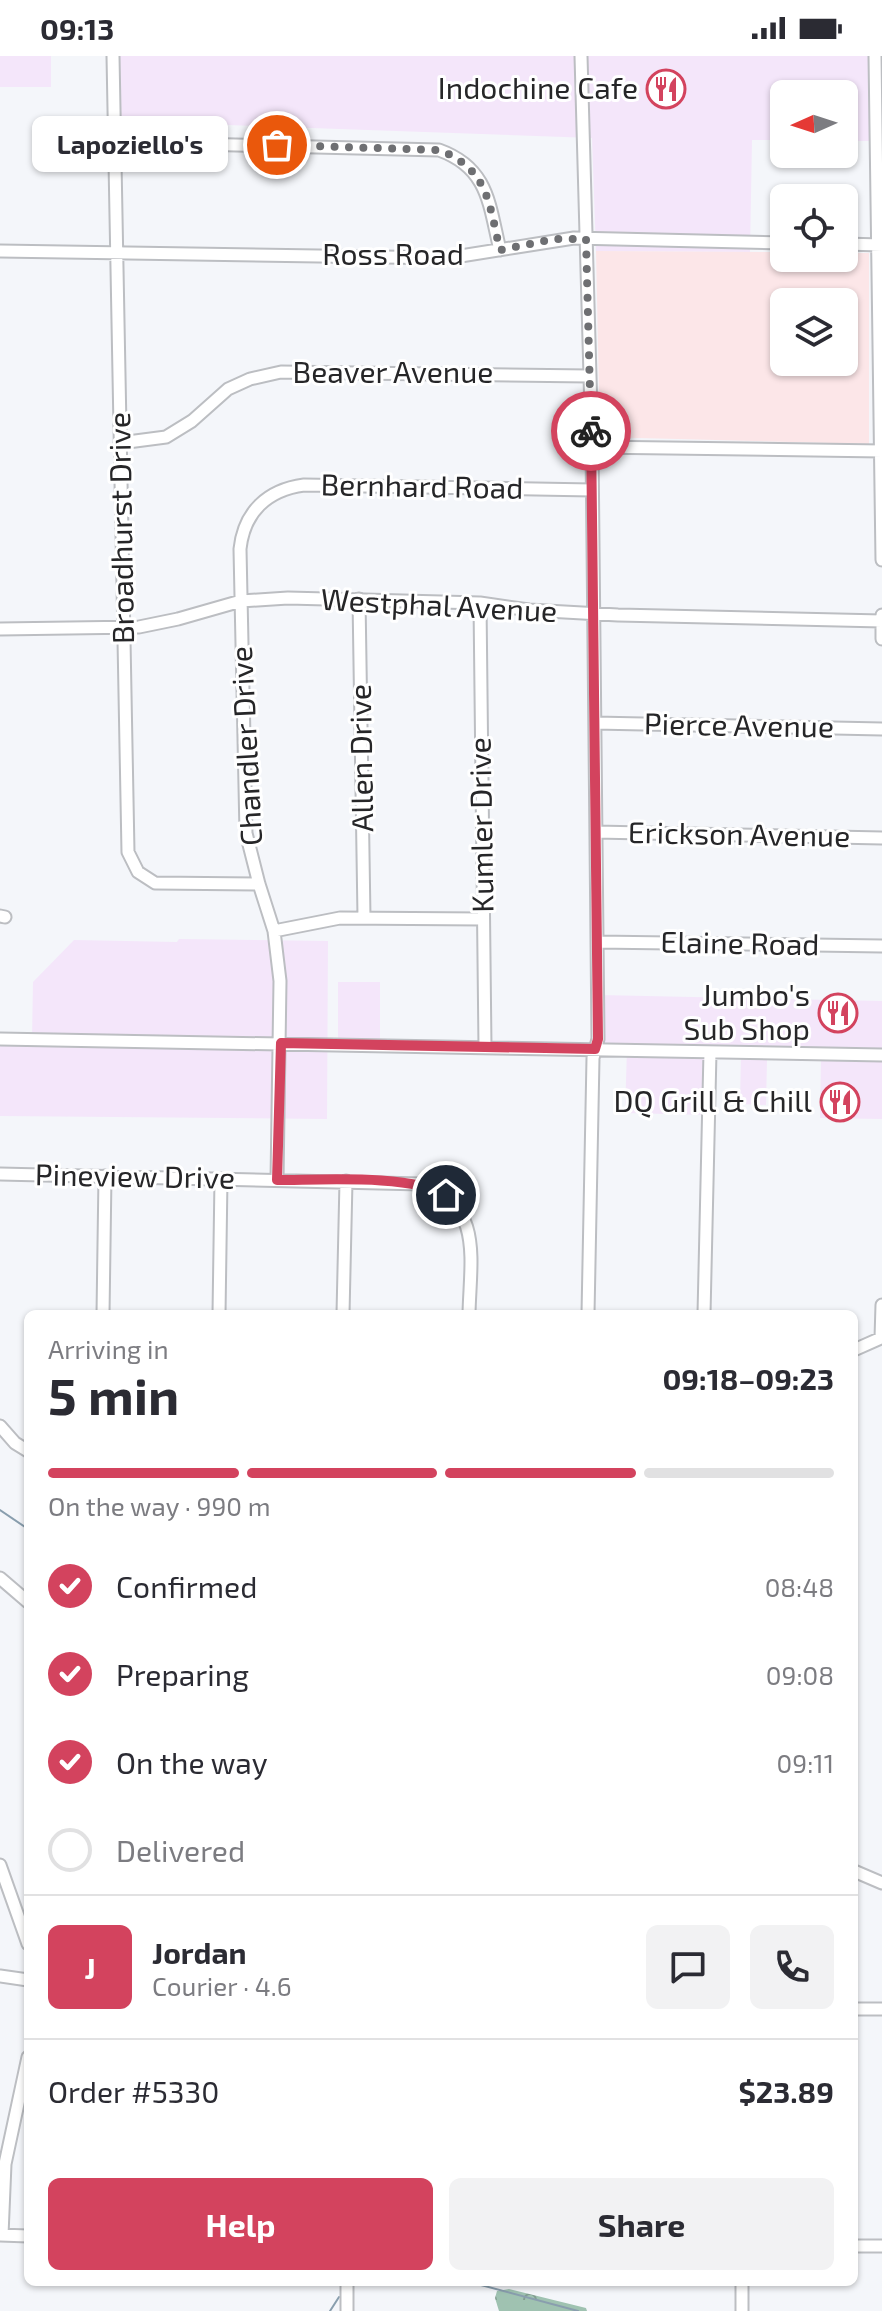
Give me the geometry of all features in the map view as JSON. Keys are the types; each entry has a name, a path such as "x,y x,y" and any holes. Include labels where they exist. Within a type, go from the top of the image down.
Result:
{"street":[{"name":"Broadhurst Drive","path":"113,56 127,841 130,860 138,872 155,883 259,884"},
{"path":"581,56 592,447 598,1039 595,1049 588,1310"},
{"path":"875,56 882,560"},
{"path":"115,142 439,150 462,161 481,181 500,250"},
{"name":"Ross Road","path":"0,251 448,258 554,239 770,243"},
{"path":"858,244 879,244"},
{"name":"Beaver Avenue","path":"120,443 166,437 192,421 228,389 250,379 281,372 589,376"},
{"path":"592,447 881,451"},
{"name":"Bernhard Road","path":"257,506 279,491 304,485 592,490"},
{"name":"Chandler Drive","path":"257,506 241,537 244,808 250,853 274,931 280,981 277,1180"},
{"name":"Westphal Avenue","path":"0,629 123,628 178,619 241,601 288,598 480,603 594,614 882,621"},
{"name":"Allen Drive","path":"359,599 364,917"},
{"name":"Kumler Drive","path":"480,603 485,1047"},
{"path":"882,614 882,639"},
{"name":"Pierce Avenue","path":"595,723 882,729"},
{"name":"Erickson Avenue","path":"596,832 882,838"},
{"path":"274,931 329,919 483,919"},
{"name":"Elaine Road","path":"597,942 882,946"},
{"path":"0,1039 882,1055"},
{"path":"704,1310 710,1052"},
{"name":"Pineview Drive","path":"0,1174 421,1184 434,1188 455,1204 467,1223 470,1233 469,1310"},
{"path":"103,1310 105,1176"},
{"path":"219,1310 221,1179"},
{"path":"343,1310 346,1181"},
{"path":"858,1348 882,1338 882,1305"},
{"path":"0,1426 24,1449"},
{"path":"0,1578 24,1599"},
{"path":"0,1865 24,1933"},
{"path":"858,1873 882,1883"},
{"path":"0,1976 24,1979"},
{"path":"858,2009 882,2009"},
{"path":"24,2076 5,2164 1,2235 24,2236"},
{"path":"858,2246 882,2246"},
{"path":"347,2286 347,2311"},
{"path":"742,2286 742,2311"}],"shaded area":[{"path":"0,56 51,56 51,87 0,87"},
{"path":"113,56 882,56 882,141 858,141 858,80 770,80 770,140 752,140 750,252 596,251 592,138 113,121"},
{"path":"596,251 770,252 770,272 858,272 858,253 869,253 869,444 600,437"},
{"path":"179,939 328,941 327,1119 0,1116 0,1038 32,1039 33,982 74,940 177,942"},
{"path":"338,982 380,982 380,1045 338,1045"},
{"path":"599,995 882,1001 882,1119 820,1118 821,1060 767,1060 766,1105 740,1104 741,1053 707,1052 706,1115 625,1113 627,1049 599,1049"}],"green space":[{"path":"509,2289 586,2308 587,2311 499,2311 495,2298 497,2291"}],"waterway":[{"path":"0,1510 24,1526"},
{"path":"485,2286 578,2311"},
{"path":"330,2311 339,2297"}],"way so far":[{"path":"277,145 439,150 462,161 481,181 500,250 554,239 586,239 591,431"}],"place":[{"name":"Indochine Cafe","path":"666,89"},
{"name":"Lapoziello's","path":"277,145"},
{"name":"Jumbo's Sub Shop","path":"838,1013"},
{"name":"DQ Grill & Chill","path":"840,1102"}],"route":[{"path":"446,1195 434,1188 409,1182 277,1180 281,1043 595,1049 598,1039 591,431"}]}
